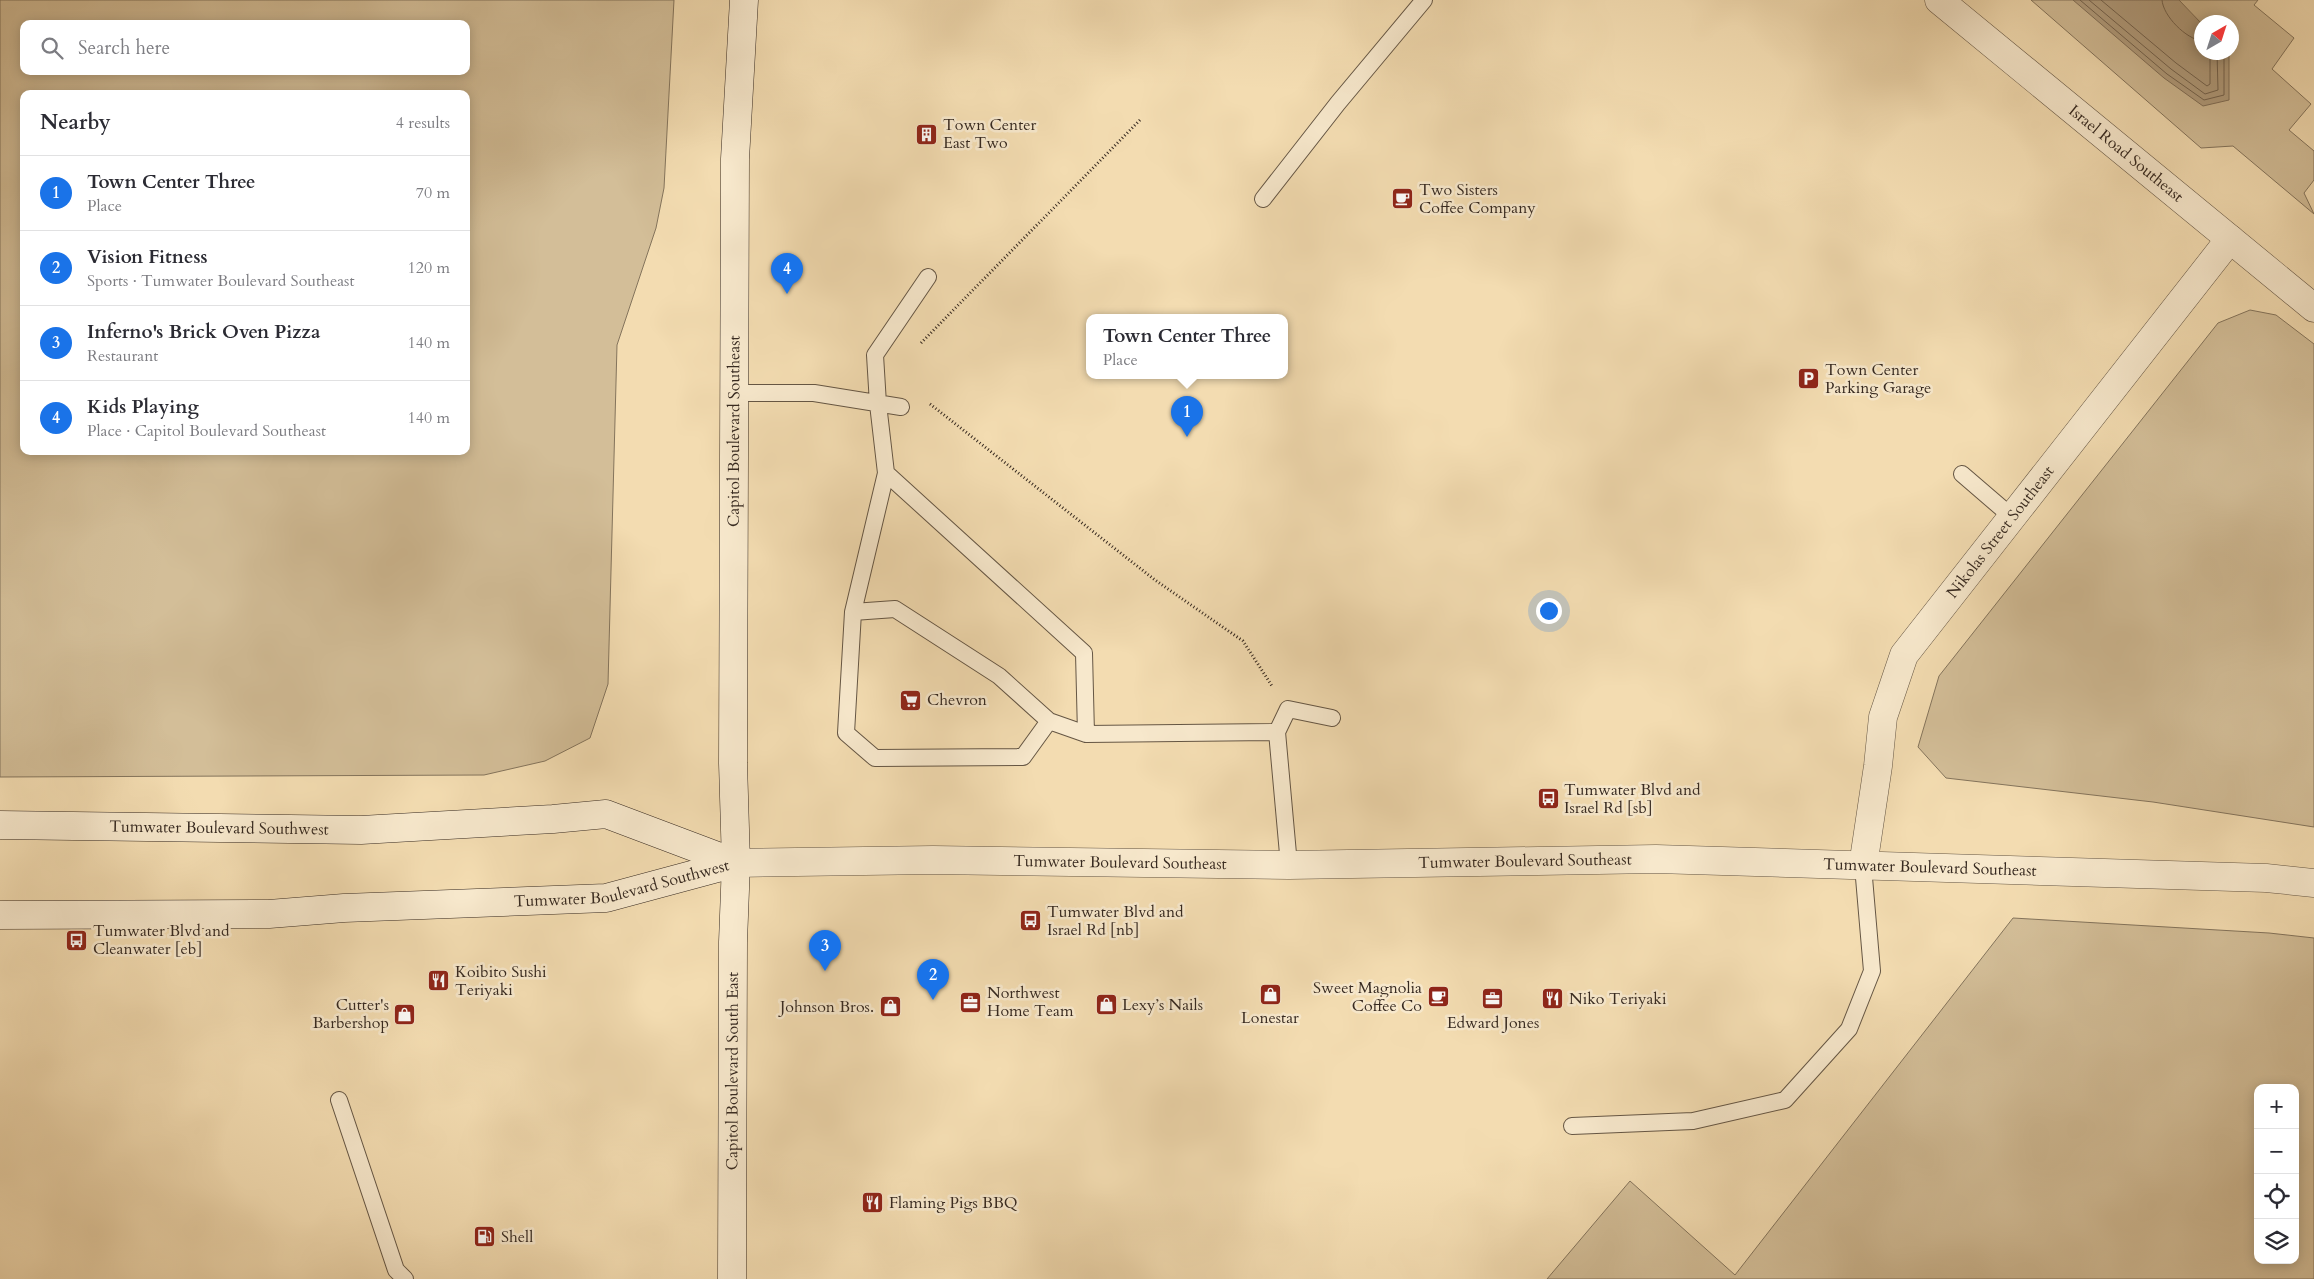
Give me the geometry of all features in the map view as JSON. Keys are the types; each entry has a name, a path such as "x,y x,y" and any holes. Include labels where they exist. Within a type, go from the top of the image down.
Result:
{"street":[{"name":"Capitol Boulevard Southeast","path":"736,863 733,763 736,159 744,0"},
{"name":"Israel Road Southeast","path":"1939,0 2314,308"},
{"name":"Nikolas Street Southeast","path":"1863,866 1878,766 1882,717 1904,654 2230,239"},
{"name":"Tumwater Boulevard Southwest","path":"0,825 361,830 553,819 606,814 736,863"},
{"name":"Tumwater Boulevard Southeast","path":"736,863 933,860 1289,865 1656,859 2266,878 2314,883"},
{"name":"Tumwater Boulevard Southwest","path":"0,915 268,914 344,908 606,898 736,863"},
{"name":"Capitol Boulevard South East","path":"732,1279 733,942 736,863"}],"lane":[{"path":"1263,199 1344,96 1424,0"},
{"path":"928,277 875,355 878,404 886,473 852,612 846,733 875,758 1023,757 1049,721"},
{"path":"735,393 814,393 901,407"},
{"path":"886,473 1084,653 1086,734"},
{"path":"1962,474 2012,517"},
{"path":"852,612 895,609 999,676 1049,721 1086,734 1277,732"},
{"path":"1289,865 1277,732 1288,709 1332,718"},
{"path":"1572,1126 1693,1121 1785,1100 1850,1029 1872,971 1863,866"},
{"path":"339,1100 396,1270 405,1279"}],"path":[{"path":"919,346 1141,119"},
{"path":"922,398 1155,580 1243,641 1288,709"}],"shaded area":[{"path":"0,0 674,0 664,188 656,228 617,345 608,684 590,738 545,761 484,775 0,777"},
{"path":"2031,0 2258,0 2254,5 2294,38 2272,69 2311,104 2289,130 2314,151 2314,180 2304,193 2314,214 2233,146 2201,148"},
{"path":"2250,310 2276,315 2314,344 2314,827 2153,802 1946,778 1918,747 1939,676 2218,323"},
{"path":"2013,918 2269,933 2314,938 2314,1279 1547,1279 1630,1181 1735,1275"}],"water":[{"path":"2073,0 2179,0 2194,16 2194,60 2229,60 2229,100 2203,106 2164,78"}],"place":[{"name":"Town Center East Two","path":"927,134"},
{"name":"Two Sisters Coffee Company","path":"1403,199"},
{"name":"Kids Playing","path":"787,294"},
{"name":"Town Center Parking Garage","path":"1809,379"},
{"name":"Town Center Three","path":"1187,437"},
{"name":"Chevron","path":"911,700"},
{"name":"Tumwater Blvd and Israel Rd [sb]","path":"1548,799"},
{"name":"Tumwater Blvd and Israel Rd [nb]","path":"1031,921"},
{"name":"Tumwater Blvd and Cleanwater [eb]","path":"77,940"},
{"name":"Inferno's Brick Oven Pizza","path":"825,971"},
{"name":"Koibito Sushi Teriyaki","path":"439,981"},
{"name":"Lonestar","path":"1270,994"},
{"name":"Sweet Magnolia Coffee Co","path":"1438,997"},
{"name":"Edward Jones","path":"1493,999"},
{"name":"Niko Teriyaki","path":"1553,999"},
{"name":"Vision Fitness","path":"933,1000"},
{"name":"Northwest Home Team","path":"971,1002"},
{"name":"Lexy’s Nails","path":"1106,1005"},
{"name":"Johnson Bros.","path":"890,1007"},
{"name":"Cutter's Barbershop","path":"405,1014"},
{"name":"Flaming Pigs BBQ","path":"873,1203"},
{"name":"Shell","path":"485,1237"}]}
